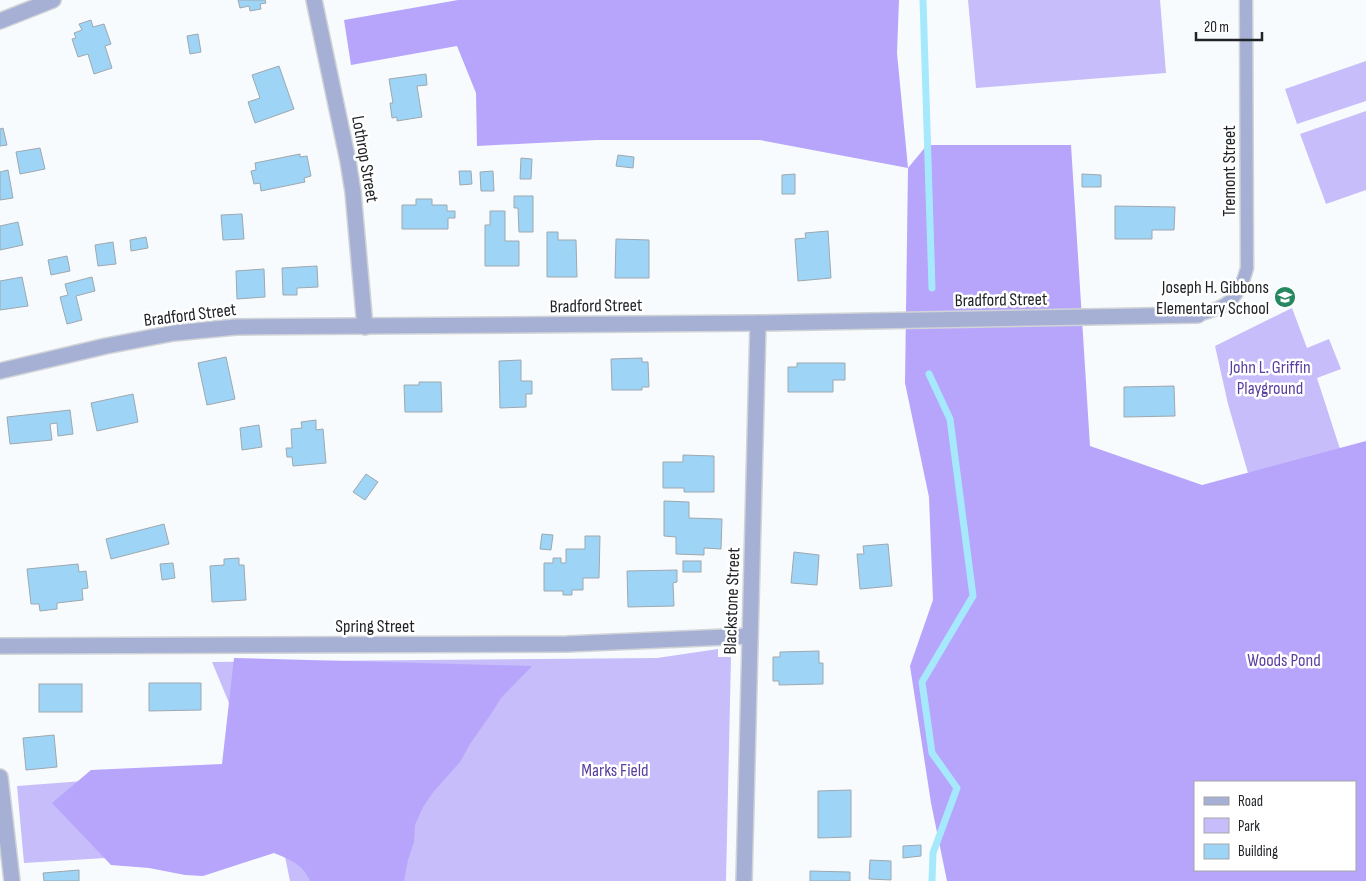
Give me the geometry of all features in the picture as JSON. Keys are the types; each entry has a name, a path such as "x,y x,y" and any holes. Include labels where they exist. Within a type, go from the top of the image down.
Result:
{"street":[{"name":"Lothrop Street","path":"314,0 350,177 365,327"},
{"path":"0,21 48,1"},
{"name":"Bradford Street","path":"0,371 106,346 174,333 236,327 758,323 1198,315"},
{"name":"Blackstone Street","path":"744,881 758,323"},
{"name":"Spring Street","path":"0,646 567,644 750,636"},
{"path":"0,777 12,881"}],"lane":[{"name":"Tremont Street","path":"1198,315 1210,312 1231,302 1239,292 1247,268 1246,0"}],"green space":[{"path":"458,0 899,0 897,53 908,168 760,140 597,140 477,146 476,93 457,46 351,65 344,20"},
{"path":"968,0 1160,0 1166,73 976,88"},
{"path":"1366,61 1366,101 1297,124 1285,89"},
{"path":"1366,111 1366,190 1326,204 1300,134"},
{"name":"Woods Pond","path":"927,145 1071,145 1090,446 1202,485 1366,441 1366,881 947,881 931,803 910,666 933,600 929,497 905,383 908,168"},
{"name":"John L. Griffin Playground","path":"1292,308 1307,348 1329,339 1341,369 1317,378 1341,452 1248,473 1228,404 1215,346"},
{"name":"Marks Field","path":"718,649 718,657 731,657 726,881 290,881 283,847 24,863 17,786 256,768 212,662 657,658"},
{"path":"234,658 532,666 501,698 460,762 434,791 423,807 415,825 414,842 404,881 310,881 300,867 274,853 203,876 185,875 149,868 111,865 52,803 91,770 222,764"}],"building":[{"path":"238,0 265,0 266,3 260,4 261,9 250,11 249,6 240,8"},
{"path":"91,20 93,27 104,24 111,44 105,46 112,68 94,74 88,54 78,57 72,39 76,38 74,33 82,30 79,24"},
{"path":"198,34 201,52 190,54 187,36"},
{"path":"279,66 294,109 255,123 248,102 260,98 252,75"},
{"path":"426,74 427,85 417,86 422,117 397,121 397,117 392,118 390,103 393,103 389,79"},
{"path":"3,128 7,145 0,146 0,129"},
{"path":"40,148 45,169 20,174 16,152"},
{"path":"300,154 300,157 307,156 311,176 304,178 305,182 261,191 260,183 254,184 251,171 256,170 255,163"},
{"path":"618,155 634,157 633,168 616,166"},
{"path":"521,158 532,159 531,179 520,179"},
{"path":"8,170 13,198 0,200 0,172"},
{"path":"459,171 471,171 472,184 460,185"},
{"path":"493,171 494,191 481,191 480,172"},
{"path":"795,174 795,194 782,194 782,175"},
{"path":"1082,174 1101,175 1101,187 1082,187"},
{"path":"514,196 533,196 533,232 519,232 518,208 514,208"},
{"path":"416,199 432,199 432,205 447,205 447,211 455,211 455,218 448,218 448,229 402,229 402,205 416,205"},
{"path":"1115,206 1175,207 1174,230 1152,230 1152,239 1115,239"},
{"path":"490,211 505,211 505,241 519,241 519,266 485,266 485,225 490,225"},
{"path":"242,214 244,239 223,240 221,215"},
{"path":"18,222 23,245 0,250 0,226"},
{"path":"828,231 831,278 798,281 795,239 806,238 805,233"},
{"path":"547,232 558,232 558,240 576,240 577,277 547,277"},
{"path":"146,237 148,248 131,251 130,240"},
{"path":"616,239 649,240 649,278 615,278"},
{"path":"113,242 116,264 98,266 95,245"},
{"path":"67,256 70,271 51,275 48,260"},
{"path":"317,266 318,287 297,288 297,295 283,295 282,268"},
{"path":"264,269 265,297 237,299 236,271"},
{"path":"22,277 28,306 0,310 0,281"},
{"path":"92,277 95,291 76,296 82,320 67,324 60,297 68,295 65,284"},
{"path":"226,357 235,399 207,405 198,363"},
{"path":"642,358 642,362 648,362 649,387 642,387 642,390 612,390 611,359"},
{"path":"521,360 521,381 532,381 532,394 526,394 526,407 500,408 499,361"},
{"path":"797,363 845,363 845,380 833,380 833,392 788,392 788,367 797,367"},
{"path":"419,382 441,382 442,412 405,412 404,385 419,385"},
{"path":"1174,386 1175,416 1124,417 1124,387"},
{"path":"133,394 138,422 97,431 91,403"},
{"path":"70,410 73,434 58,436 57,423 50,424 52,440 10,444 7,417"},
{"path":"316,420 316,430 323,429 326,463 293,466 292,457 287,457 286,448 292,448 291,429 302,428 301,422"},
{"path":"259,425 262,447 242,450 240,428"},
{"path":"683,455 714,456 714,492 684,492 684,488 663,488 663,462 683,462"},
{"path":"366,474 378,482 365,500 353,492"},
{"path":"664,501 689,502 689,518 722,519 721,549 704,548 704,555 676,554 676,537 664,536"},
{"path":"164,524 169,544 111,559 106,539"},
{"path":"542,534 553,535 551,550 540,549"},
{"path":"585,536 600,536 599,578 583,578 583,590 572,590 572,595 563,595 563,591 544,591 544,563 553,563 553,558 561,558 561,563 566,563 566,549 585,549"},
{"path":"888,544 892,586 860,589 857,554 864,554 863,546"},
{"path":"794,552 819,555 817,585 791,583"},
{"path":"239,558 239,565 244,565 246,600 212,602 210,566 224,565 224,559"},
{"path":"683,561 701,561 701,572 683,572"},
{"path":"173,563 175,578 162,580 160,564"},
{"path":"78,564 79,572 86,571 88,588 82,589 83,600 57,603 57,609 40,611 39,604 31,604 27,569"},
{"path":"677,570 677,582 673,583 674,606 628,607 627,571"},
{"path":"819,651 819,663 823,663 823,684 779,685 779,681 773,681 773,657 780,657 780,652"},
{"path":"149,683 201,683 201,710 149,711"},
{"path":"39,684 82,684 82,712 39,712"},
{"path":"54,735 57,767 26,770 23,738"},
{"path":"851,790 851,837 818,838 818,791"},
{"path":"921,845 921,856 903,858 903,846"},
{"path":"870,860 891,861 891,880 869,879"},
{"path":"79,870 79,881 44,881 43,873"},
{"path":"810,871 850,872 850,881 810,881"}],"waterway":[{"path":"923,0 932,288"},
{"path":"929,374 950,419 973,596 922,682 932,753 957,788 933,853 932,881"}],"place":[{"name":"Joseph H. Gibbons Elementary School","path":"1285,297"}]}
